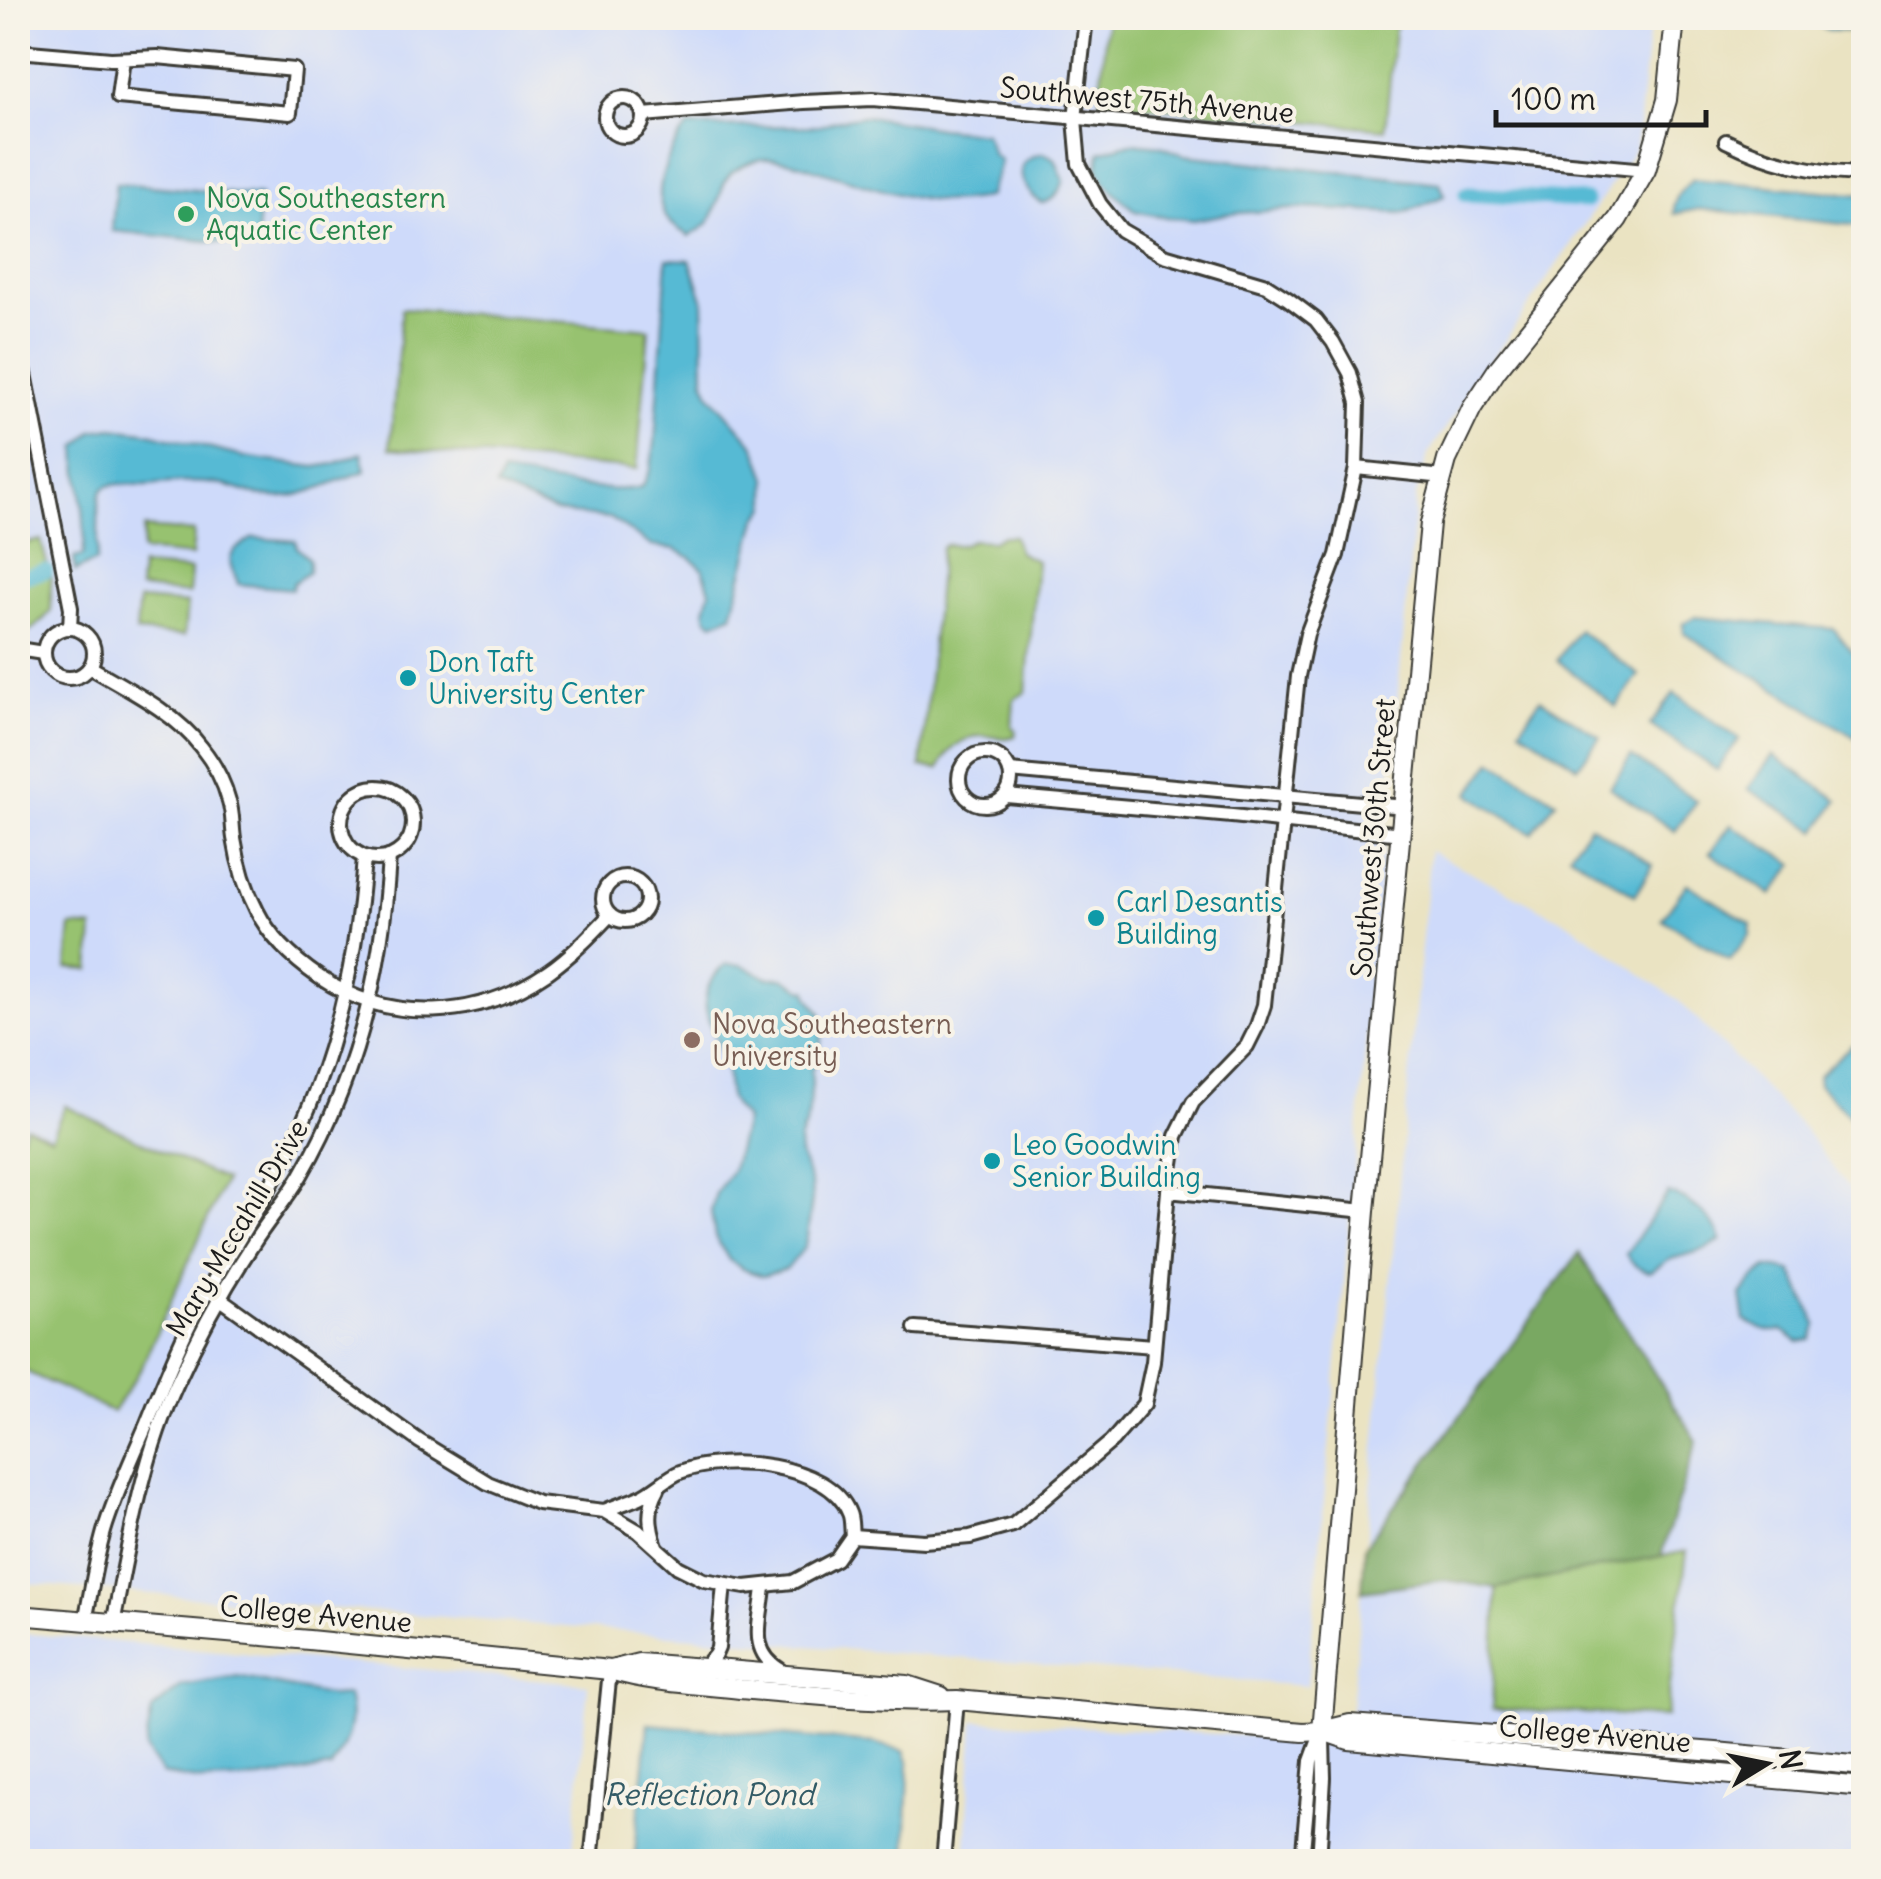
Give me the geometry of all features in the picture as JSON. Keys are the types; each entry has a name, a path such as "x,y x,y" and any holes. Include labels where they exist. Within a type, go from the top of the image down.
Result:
{"street":[{"path":"852,1536 924,1541 970,1537 1013,1525 1112,1442 1144,1404 1154,1346 1174,1146 1183,1119 1207,1086 1246,1046 1264,1005 1298,676 1307,634 1337,555 1356,468 1358,403 1350,372 1334,342 1316,320 1266,285 1164,255 1121,230 1100,204 1079,164 1075,120 1086,18"},
{"name":"Southwest 30th Street","path":"1322,1731 1365,1211 1430,523 1448,460 1472,408 1497,370 1618,219 1646,170 1667,100 1675,18"},
{"path":"18,51 123,59 158,57 294,70 290,113 118,97 123,59"},
{"name":"Southwest 75th Avenue","path":"643,115 874,99 1646,170"},
{"path":"1726,140 1756,156 1789,165 1830,173 1864,174"},
{"path":"18,338 71,608 70,628"},
{"path":"1356,468 1443,477"},
{"path":"62,628 70,628 86,635 94,650 90,667 77,677 62,678 48,668 44,653 48,638 62,628"},
{"path":"18,649 44,653"},
{"path":"90,667 161,711 202,748 228,796 240,870 267,928 286,952 345,994 368,1002 436,1012 485,1002 546,973 610,914"},
{"path":"981,753 999,757 1010,771 1006,796 992,805 976,804 964,794 959,778 966,762 981,753"},
{"path":"1010,771 1404,808"},
{"path":"378,788 399,795 406,803 412,834 389,857 372,859 347,842 343,832 344,811 358,794 378,788"},
{"path":"1006,796 1402,834"},
{"name":"Mary Mccahill Drive","path":"113,1624 138,1502 174,1388 213,1294 286,1157 334,1040 357,924 364,856"},
{"name":"Mary Mccahill Drive","path":"85,1621 105,1528 189,1324 298,1181 331,1118 350,1069 368,1002 384,914 389,857"},
{"path":"1168,1190 1365,1211"},
{"path":"213,1294 419,1441 488,1483 538,1503 604,1511 638,1531 687,1573 745,1587 793,1582 836,1560 852,1536 850,1512 833,1490 796,1471 742,1462 679,1472 640,1497 604,1511"},
{"path":"915,1328 1154,1346"},
{"path":"656,1548 650,1519 659,1486"},
{"path":"117,1494 138,1502"},
{"path":"704,1668 718,1648 724,1584"},
{"path":"764,1587 760,1648 770,1664 789,1675"},
{"name":"College Avenue","path":"18,1615 610,1670 639,1679 806,1695 906,1702 956,1700 1303,1732 1350,1724 1864,1766"},
{"name":"College Avenue","path":"610,1670 639,1663 789,1675 907,1686 956,1700"},
{"path":"591,1862 610,1670"},
{"path":"943,1862 956,1700"},
{"path":"1302,1862 1312,1761 1322,1731"},
{"path":"1319,1862 1324,1778 1322,1731"},
{"name":"College Avenue","path":"1322,1731 1349,1740 1864,1787"}],"shaded area":[{"name":"Nova Southeastern University","path":"18,18 1650,18 1636,148 1428,454 1416,496 1307,1686 18,1583"},
{"path":"1430,851 1570,924 1678,1000 1803,1128 1863,1207 1863,1861 965,1862 974,1721 1348,1741"},
{"path":"18,1633 588,1684 572,1861 18,1861"}],"green space":[{"path":"1107,18 1396,18 1385,129 1099,102"},
{"path":"402,308 649,329 637,469 390,448"},
{"path":"144,528 194,532 192,556 142,551"},
{"path":"1001,536 1014,536 1018,552 1037,561 1026,692 1014,699 1015,736 968,738 951,750 939,769 921,767 941,549 972,540 993,541"},
{"path":"41,540 51,579 51,611 32,629 18,632 18,545"},
{"path":"141,566 191,570 189,594 139,589"},
{"path":"139,600 187,604 184,636 136,632"},
{"path":"71,926 93,928 90,970 67,968"},
{"path":"65,1106 225,1180 140,1370 113,1412 18,1368 18,1146 26,1126 51,1137"},
{"path":"1579,1253 1697,1441 1661,1556 1497,1588 1444,1580 1362,1591 1365,1546"},
{"path":"1687,1551 1666,1717 1492,1709 1497,1588"}],"water":[{"path":"1810,18 1863,18 1863,29 1828,29"},
{"path":"864,116 985,133 993,155 1000,160 989,196 930,200 889,192 790,162 764,159 730,174 708,223 689,236 663,212 663,173 688,127 820,126"},
{"path":"1131,143 1161,146 1184,155 1440,183 1444,196 1404,213 1304,208 1194,220 1164,217 1135,211 1104,181 1098,168 1100,152"},
{"path":"1044,153 1055,159 1064,181 1056,195 1041,203 1023,182 1022,167 1033,156"},
{"path":"1693,179 1863,195 1863,226 1699,209 1674,214 1679,194"},
{"name":"Nova Southeastern Aquatic Center","path":"116,183 260,196 256,246 112,231"},
{"path":"667,259 690,260 703,299 704,379 710,394 755,446 767,478 767,507 757,519 732,615 713,623 705,610 710,591 703,569 691,558 675,549 652,546 610,518 556,512 496,487 502,473 595,488 643,486 655,443"},
{"path":"112,428 145,432 243,457 315,467 362,453 366,471 284,497 203,483 109,486 100,497 96,561 75,571 74,558 83,556 84,542 77,447 93,431"},
{"path":"253,538 296,541 297,548 309,559 309,572 293,583 292,589 238,584 231,558"},
{"path":"1695,617 1834,629 1863,665 1863,720 1856,738 1684,633 1684,623"},
{"path":"1578,630 1639,675 1616,707 1557,660"},
{"path":"1674,693 1739,739 1717,770 1650,725"},
{"path":"1540,699 1600,737 1578,767 1520,729"},
{"path":"1773,755 1838,800 1817,831 1748,789"},
{"path":"1631,756 1697,801 1675,831 1610,788"},
{"path":"1493,761 1556,801 1532,833 1469,794"},
{"path":"1590,825 1653,865 1635,895 1569,854"},
{"path":"1731,825 1794,864 1772,895 1710,853"},
{"path":"1687,884 1751,924 1750,935 1730,960 1662,919"},
{"path":"726,964 742,965 768,978 783,978 807,989 821,1013 823,1030 811,1071 808,1117 799,1141 811,1184 807,1237 804,1248 787,1269 763,1276 729,1260 715,1236 711,1212 716,1193 732,1170 745,1120 729,1097 726,1067 707,1012 708,988"},
{"path":"1852,1045 1863,1048 1863,1130 1819,1085 1818,1076"},
{"path":"1668,1193 1700,1210 1721,1240 1706,1249 1671,1259 1650,1272 1636,1266 1626,1254"},
{"path":"1767,1268 1792,1272 1817,1325 1811,1340 1799,1342 1782,1330 1768,1330 1745,1321 1741,1295"},
{"path":"238,1677 332,1696 348,1695 348,1733 331,1768 260,1779 203,1781 162,1774 145,1749 152,1710 182,1686"},
{"name":"Reflection Pond","path":"648,1724 875,1743 904,1751 909,1764 906,1856 900,1862 634,1861"}],"waterway":[{"path":"1466,194 1586,201"},
{"path":"18,578 46,571"}],"place":[{"name":"Nova Southeastern Aquatic Center","path":"186,214"},
{"name":"Don Taft University Center","path":"408,678"},
{"name":"Carl Desantis Building","path":"1096,918"},
{"name":"Nova Southeastern University","path":"692,1040"},
{"name":"Leo Goodwin Senior Building","path":"992,1161"}]}
